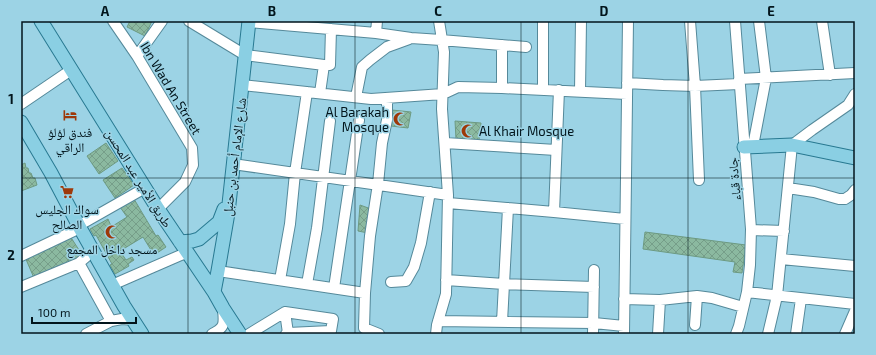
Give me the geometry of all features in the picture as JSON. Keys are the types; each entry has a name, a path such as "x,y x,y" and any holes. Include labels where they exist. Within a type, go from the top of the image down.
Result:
{"main road":[{"name":"طريق الأمير عبد المحسن","path":"42,21 158,209 214,292 240,334"},
{"name":"شارع الإمام أحمد بن حنبل","path":"214,292 230,196 249,22"},
{"path":"22,126 51,173 79,227 124,306 142,334"},
{"path":"748,147 792,145 855,158"},
{"path":"184,248 192,241 199,239 219,222 230,196"}],"street":[{"name":"Ibn Wad An Street","path":"113,21 137,56 192,148 193,165 185,182 158,209"},
{"path":"137,56 162,21"},
{"path":"190,21 245,55 324,65 330,65 332,29"},
{"path":"376,33 377,21"},
{"path":"436,334 438,321 446,294 448,199 442,109 444,52 439,21"},
{"path":"543,21 543,90"},
{"path":"580,91 581,21"},
{"path":"438,321 594,323 624,330 628,21"},
{"path":"690,21 700,180"},
{"name":"جادة قباء","path":"735,21 739,82 748,147 751,230 750,265 747,292 736,334"},
{"path":"748,147 766,78 759,21"},
{"path":"822,21 830,75"},
{"path":"249,22 332,29 348,26 376,33 411,38 526,47"},
{"path":"356,97 362,67 387,47 411,38"},
{"path":"502,45 502,88"},
{"path":"320,93 324,65"},
{"path":"21,104 71,70"},
{"path":"627,83 695,86 766,78 855,73"},
{"path":"242,85 371,99 443,94 458,87 627,94"},
{"path":"554,212 559,90"},
{"path":"280,280 290,224 295,173 307,92"},
{"path":"768,334 777,296 792,145 848,105 855,94"},
{"path":"379,334 364,328 365,293 370,236 378,184 382,143 387,120 387,98"},
{"path":"334,288 359,120"},
{"path":"307,284 317,228 330,121"},
{"path":"445,143 556,150"},
{"path":"233,164 430,192 448,199 508,208 625,219"},
{"path":"21,256 79,227 145,188"},
{"path":"788,188 814,192 845,200 855,190"},
{"path":"391,282 406,281 414,267 422,244 430,192"},
{"path":"502,322 508,208"},
{"path":"751,230 784,231"},
{"path":"21,287 79,263 86,257 92,248"},
{"path":"112,285 180,255 184,248"},
{"path":"781,259 855,266"},
{"path":"79,263 112,322"},
{"path":"218,270 365,293"},
{"path":"593,334 594,270"},
{"path":"446,280 504,284 594,287"},
{"path":"747,292 855,304"},
{"path":"624,299 660,300 697,296 712,298 743,307"},
{"path":"695,325 697,296"},
{"path":"796,334 801,299"},
{"path":"658,334 660,300"},
{"path":"212,334 224,330 223,308"},
{"path":"249,334 285,312 333,319 331,331 287,333 285,312"},
{"path":"845,334 855,312"},
{"path":"86,334 122,319 134,320"}],"building":[{"path":"130,21 152,21 145,36 127,27"},
{"name":"Al Barakah Mosque","path":"392,110 411,112 408,128 391,126"},
{"name":"Al Khair Mosque","path":"455,121 481,123 479,140 456,139"},
{"path":"106,143 118,161 99,174 87,156"},
{"path":"25,163 29,173 31,173 33,178 35,178 37,185 21,191 21,165"},
{"path":"122,168 134,185 115,198 103,180"},
{"path":"134,199 156,236 158,235 166,247 154,255 143,237 120,251 126,260 132,257 134,260 128,264 129,266 115,274 110,265 112,264 96,235 94,236 90,229 108,219 111,226 108,229 127,217 120,207"},
{"path":"360,205 371,209 368,233 358,231"},
{"path":"645,232 746,245 742,273 733,272 735,262 643,249"},
{"path":"70,236 79,250 77,251 79,255 78,259 34,278 25,257"}],"place":[{"name":"فندق لؤلؤ الراقي","path":"70,115"},
{"name":"Al Barakah Mosque","path":"400,119"},
{"name":"Al Khair Mosque","path":"468,131"},
{"name":"سواك الجليس الصالح","path":"67,192"},
{"name":"مسجد داخل المجمع","path":"112,232"}]}
